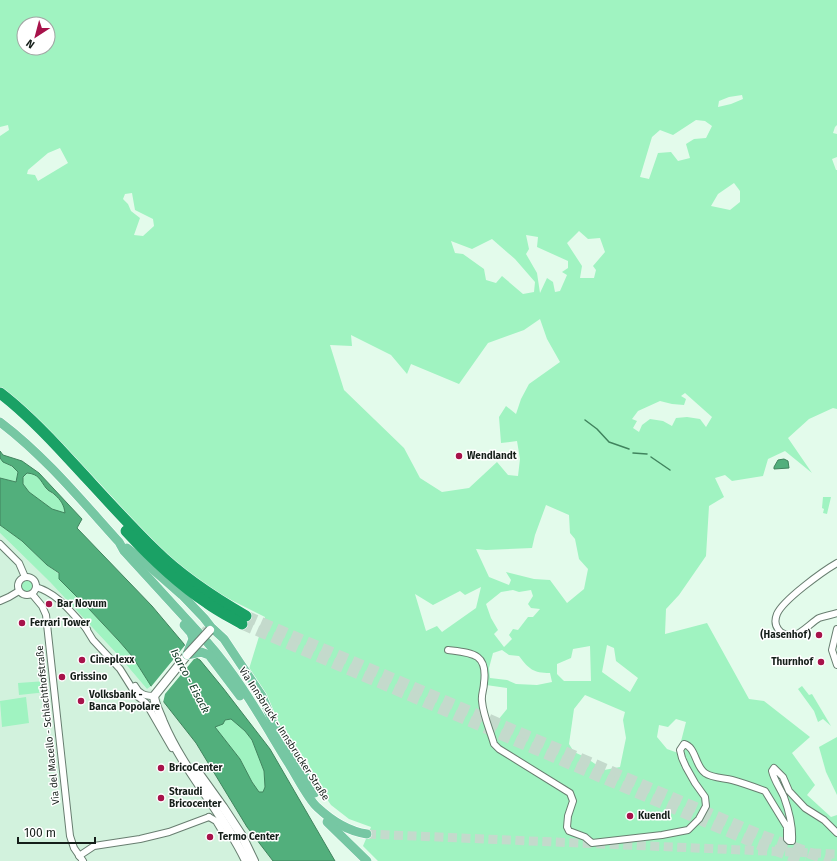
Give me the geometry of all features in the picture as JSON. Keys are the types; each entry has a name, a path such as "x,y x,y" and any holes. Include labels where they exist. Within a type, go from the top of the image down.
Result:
{"highway":[{"path":"0,393 43,431 155,551 181,573 244,620 207,603 150,556 39,437 0,402"}],"main road":[{"name":"Via Innsbruck - Innsbrucker Straße","path":"0,422 18,435 49,465 125,550 207,633 316,806 342,827 367,834"},
{"path":"125,550 132,566 191,633 193,639 187,656"},
{"path":"125,550 140,558 182,595 204,618 207,633 154,696 155,706 203,780 242,836 254,861"},
{"name":"Via Innsbruck - Innsbrucker Straße","path":"207,633 224,639 262,696 275,727 328,816"},
{"path":"187,656 201,652 209,655 276,743"},
{"path":"162,718 171,741 234,839 246,861"},
{"path":"316,806 326,821 367,861"}],"street":[{"path":"0,544 19,563 25,577"},
{"path":"837,563 825,570 790,599 776,615 776,622 780,632 787,635 796,635 820,618 837,613"},
{"path":"25,577 31,577 35,580 36,587 32,594 23,595 19,591 18,582 25,577"},
{"path":"36,587 53,594 117,660 138,691 148,696 154,696"},
{"path":"0,600 19,591"},
{"name":"Via del Macello - Schlachthofstraße","path":"32,594 42,606 46,615 70,836 74,848 81,859 94,846 140,839 169,832 209,817"},
{"path":"85,627 93,640 120,669 137,696 146,703 183,766 193,775"},
{"path":"837,629 832,650 837,665"},
{"path":"448,650 473,654 479,657 483,662 485,680 482,700 494,744 499,749 570,793 574,801 568,816 567,827 570,831 585,837 590,842 597,843 662,835 688,830 699,819 706,806 705,797 695,783 682,758 680,750 684,744 691,748 705,774 731,780 765,791 787,827 787,839 789,841 792,841 792,826 784,797 773,775 772,771 774,768 782,777 789,791 805,808 824,820 837,833"},
{"path":"198,783 211,808 209,817 216,821 222,831 234,839"}],"shaded area":[{"path":"0,0 837,0 837,125 833,133 837,134 837,157 832,159 837,170 837,409 833,408 809,419 788,438 812,473 785,451 768,459 763,476 732,481 725,475 715,478 724,497 709,506 706,556 679,595 666,609 665,634 707,623 749,699 764,701 810,737 792,753 815,785 807,795 831,817 837,815 837,861 378,861 363,846 371,827 349,819 331,805 314,780 308,761 289,744 249,669 265,617 205,587 162,551 15,398 0,387 0,136 9,130 8,125 0,127","holes":["742,95 743,99 718,107 719,101 729,97","696,120 705,121 712,126 706,138 694,139 686,144 690,158 678,161 671,152 658,153 649,179 640,177 652,137 660,130 673,135","60,148 68,163 38,181 35,175 27,174 28,170 48,153","734,183 740,191 740,202 730,210 711,206 718,194","132,193 135,210 153,219 154,226 143,236 134,235 140,218 131,211 128,204 123,199 125,194","579,231 588,239 600,238 605,252 593,266 596,270 594,278 580,278 582,266 567,243","526,235 538,237 537,247 568,261 568,268 562,272 567,275 560,291 555,292 553,282 547,278 540,293 537,273 526,254 529,249","492,239 515,259 535,282 534,292 523,294 502,276 496,283 486,280 484,269 463,254 455,253 451,241 472,249","540,319 547,339 560,362 529,384 521,399 516,414 506,406 499,417 501,443 517,441 520,459 518,476 508,475 497,462 469,488 442,492 420,478 404,448 344,390 330,345 352,346 351,335 391,355 407,374 411,364 459,384 488,343 524,330","685,393 712,417 706,427 700,419 687,417 676,418 672,426 663,421 650,419 642,425 639,432 633,428 637,421 632,419 638,411 660,401 684,405 686,399 681,396","546,505 569,515 570,533 575,539 579,559 588,569 584,589 567,603 550,580 534,579 506,572 511,580 509,585 489,577 476,549 532,548","481,587 476,608 442,632 437,626 426,631 415,594 433,605 460,591 465,595","531,590 533,596 528,604 531,608 540,609 533,617 528,617 518,630 513,629 509,635 512,639 504,647 494,634 498,630 491,618 486,604 501,592","607,645 614,648 616,661 638,678 630,692 602,672","590,646 591,681 564,681 557,674 557,664 571,658 573,649","502,650 509,655 519,656 535,671 550,673 552,682 537,685 516,684 507,680 490,678 489,668 493,653","486,685 507,688 507,709 498,720 488,719 483,700","585,695 625,712 623,720 626,738 620,767 604,770 585,757 574,752 569,744 574,709","676,719 686,722 678,753 667,749 657,737 659,725 668,727"]},
{"path":"0,458 18,472 17,482 0,478"},
{"path":"27,473 32,473 37,476 44,483 46,489 65,505 66,514 52,509 29,492 23,484 23,478"},
{"path":"823,497 831,497 827,514 823,513"},
{"path":"0,525 22,541 47,565 59,574 59,579 132,656 151,686 147,689 118,655 50,582 0,533"},
{"path":"0,533 50,582 118,655 147,689 151,686 162,697 163,701 196,743 247,827 273,861 0,861"},
{"path":"27,578 33,580 35,586 33,592 27,594 21,592 19,586 21,580"},
{"path":"46,681 47,692 19,695 18,683"},
{"path":"802,686 809,695 812,694 831,726 823,719 818,722 814,711 798,689"},
{"path":"26,697 29,723 2,727 0,701"},
{"path":"231,719 245,731 252,740 264,771 265,787 263,792 259,793 240,759 215,727 222,724 225,720"},
{"path":"837,737 837,795 826,772 819,747"}],"water":[{"name":"Isarco - Eisack","path":"0,451 3,455 22,461 39,473 82,519 77,528 152,606 184,644 186,650 200,660 270,749 335,861 273,861 247,827 196,743 163,701 162,697 151,686 132,656 59,579 59,573 47,565 22,541 0,525 0,478 16,482 18,472 12,466 3,462 0,458","holes":["27,473 37,476 47,489 59,498 65,513 52,509 29,492 23,484 23,477","231,719 245,731 252,740 264,771 265,787 263,792 259,792 240,759 215,727 223,724 225,720"]},
{"path":"784,459 788,461 789,468 774,469 778,460"}],"pier":[{"path":"186,644 188,649 198,657 194,659 165,694 163,703 150,688"}],"waterway":[{"path":"585,420 597,429 609,442 629,449"},
{"path":"633,453 647,454"},
{"path":"651,457 670,470"}],"tunnel":[{"path":"246,616 758,834 831,861"},
{"path":"242,624 755,843 805,861"},
{"path":"202,628 211,638"},
{"path":"367,834 837,854"}],"place":[{"name":"Wendlandt","path":"459,456"},
{"name":"Bar Novum","path":"49,604"},
{"name":"Ferrari Tower","path":"22,623"},
{"name":"(Hasenhof)","path":"819,635"},
{"name":"Cineplexx","path":"82,660"},
{"name":"Thurnhof","path":"821,662"},
{"name":"Grissino","path":"62,677"},
{"name":"Volksbank - Banca Popolare","path":"81,701"},
{"name":"BricoCenter","path":"161,768"},
{"name":"Straudi Bricocenter","path":"161,798"},
{"name":"Kuendl","path":"630,816"},
{"name":"Termo Center","path":"210,837"}]}
